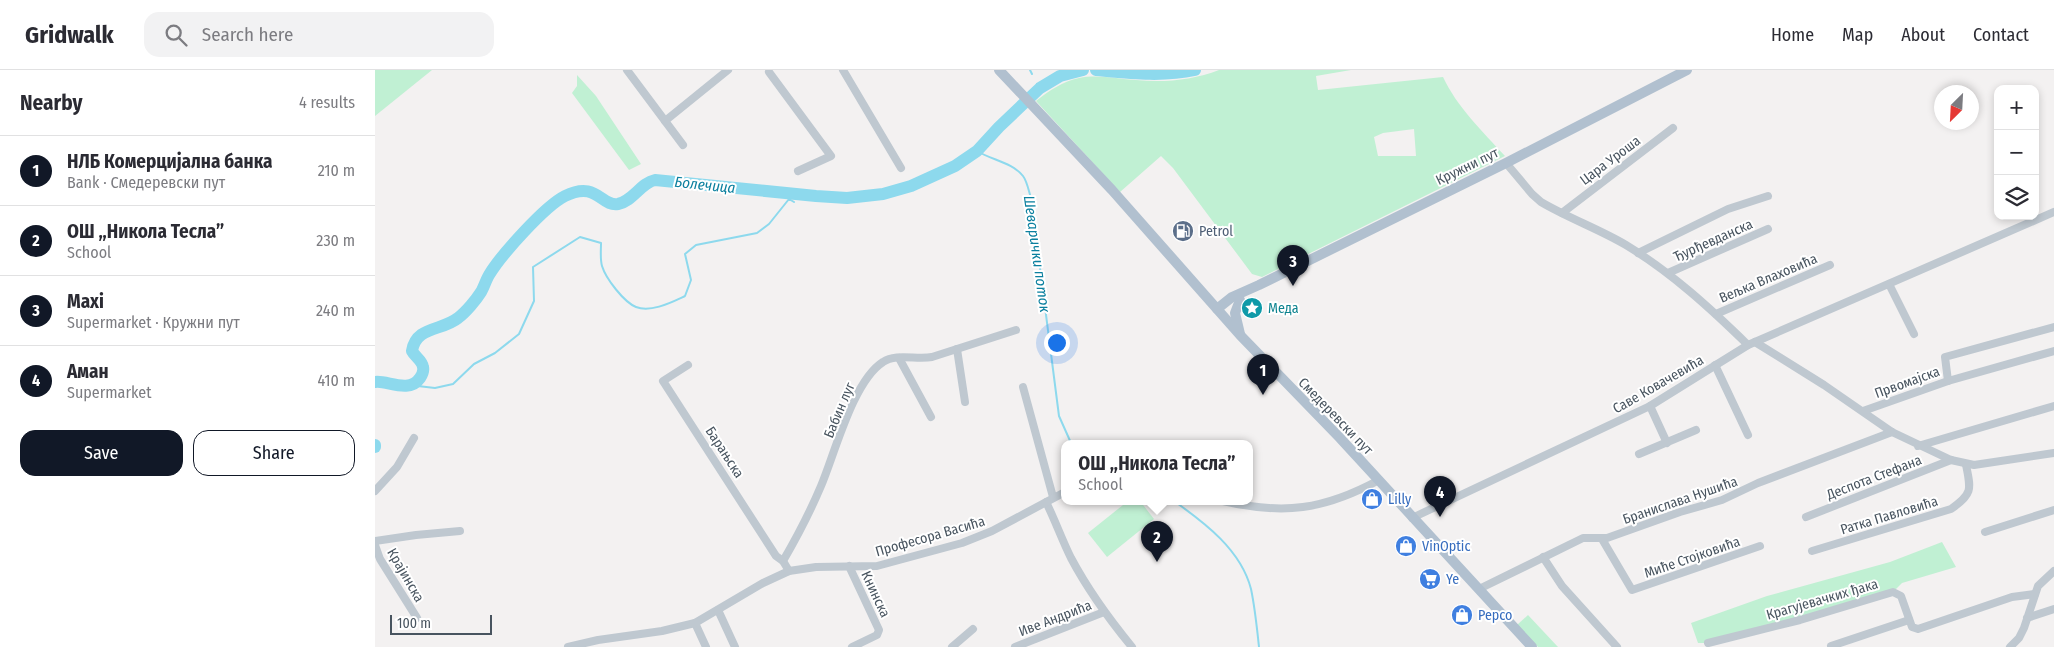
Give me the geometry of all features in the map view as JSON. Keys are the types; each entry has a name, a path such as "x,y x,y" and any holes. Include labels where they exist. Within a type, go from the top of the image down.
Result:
{"main road":[{"name":"Смедеревски пут","path":"999,70 1118,197 1240,335 1379,480 1532,647"},
{"name":"Кружни пут","path":"1219,311 1236,298 1259,285 1506,163 1687,70"},
{"path":"1204,296 1218,300 1236,298 1235,313 1240,335"}],"street":[{"path":"627,70 683,145"},
{"path":"665,121 728,70"},
{"path":"843,70 901,168"},
{"path":"768,71 831,156 798,171"},
{"name":"Цара Уроша","path":"1561,212 1673,128"},
{"name":"Првомајска","path":"1506,163 1541,202 1609,235 1638,253 1668,273 1752,343 1788,361 1863,411 1948,381 2054,351"},
{"path":"1638,253 1728,209 1768,196"},
{"name":"Саве Ковачевића","path":"1412,518 1650,406 1752,343 2054,212"},
{"name":"Ђурђевданска","path":"1668,273 1769,230"},
{"name":"Вељка Влаховића","path":"1716,314 1830,265"},
{"path":"1889,284 1914,334"},
{"path":"1948,381 1945,357 2054,327"},
{"name":"Бабин луг","path":"783,561 822,485 860,388 884,361 899,358 923,359 1017,330"},
{"path":"957,349 965,402"},
{"path":"899,358 931,417"},
{"name":"Барањска","path":"688,365 663,381 776,556 783,561"},
{"path":"1715,365 1748,435"},
{"path":"1023,387 1053,497"},
{"path":"1650,406 1667,443"},
{"path":"1918,446 2054,406"},
{"path":"1863,411 1892,432 1918,446 1966,465 1985,464 2054,453"},
{"path":"1639,454 1696,430"},
{"name":"Бранислава Нушића","path":"1479,589 1583,538 1594,537 1602,539 1731,496 1758,483 1892,432"},
{"path":"375,491 397,467 415,438"},
{"name":"Деспота Стефана","path":"1806,517 1951,460"},
{"name":"Ратка Павловића","path":"1812,551 1951,509 1965,498 1971,487 1966,465"},
{"path":"1245,505 1292,509 1335,500 1379,480"},
{"name":"Професора Васића","path":"568,647 598,640 662,631 695,623 749,591 789,571 816,567 877,566 973,539 992,531 1061,494"},
{"path":"1046,502 1070,557 1104,612 1132,647"},
{"path":"1985,532 2054,510"},
{"path":"375,541 460,531"},
{"name":"Миће Стојковића","path":"1602,539 1632,590 1759,546"},
{"name":"Крајинска","path":"375,545 380,559 417,618"},
{"path":"1543,557 1562,586 1617,647"},
{"path":"783,561 789,571"},
{"name":"Книнска","path":"849,566 879,630 877,635 852,647"},
{"path":"2010,647 2019,638 2038,586 2054,571"},
{"name":"Крагујевачких ђака","path":"1708,643 1800,620 1893,592 1901,596 1909,620"},
{"path":"1831,646 1909,620 1912,627 1918,629 2012,597 2035,594"},
{"path":"2027,618 2054,609"},
{"path":"719,610 735,647"},
{"name":"Иве Андрића","path":"1015,647 1104,612"},
{"path":"695,623 707,647"},
{"path":"952,647 973,628"}],"green space":[{"path":"375,70 432,70 375,116"},
{"path":"1219,70 1351,70 1316,76 1318,90 1443,77 1455,99 1505,156 1262,277 1252,274 1173,168 1161,156 1120,192 1036,101 1062,84 1079,78 1101,77 1168,81","holes":["1414,129 1416,156 1378,156 1374,137 1383,133"]},
{"path":"577,75 596,96 641,164 629,170 572,93 577,86"},
{"path":"1123,505 1143,505 1154,519 1107,557 1088,533"},
{"path":"1942,542 1956,567 1902,583 1893,592 1708,643 1698,643 1691,623 1767,596 1890,562"},
{"path":"1528,615 1558,647 1538,647 1517,625"}],"waterway":[{"path":"1030,70 1032,74"},
{"name":"Болечица","path":"375,382 404,386 415,383 421,377 423,367 412,351 414,343 424,333 452,322 464,313 479,295 495,266 513,244 535,220 556,201 565,196 576,192 591,192 607,202 618,204 655,180 847,198 883,194 911,186 955,166 977,151 1040,88 1060,76 1083,70"},
{"name":"Болечица","path":"1096,70 1158,74 1195,70"},
{"name":"Болечица","path":"1037,84 1040,88"},
{"name":"Шеварички поток","path":"977,151 1013,167 1023,176 1028,187 1059,416 1070,440"},
{"name":"Болечица","path":"409,385 435,388 453,384 474,364 495,353 519,334 534,301 533,267 580,237 601,243 601,260 604,271 626,300 636,307 655,308 685,296 691,280 685,254 696,245 757,233 769,224 789,199 794,202"},
{"name":"Шеварички поток","path":"1179,505 1209,528 1239,562 1251,589 1259,647"}],"place":[{"name":"Petrol","path":"1183,231"},
{"name":"Maxi","path":"1293,286"},
{"name":"Меда","path":"1252,308"},
{"name":"НЛБ Комерцијална банка","path":"1263,395"},
{"name":"Lilly","path":"1372,499"},
{"name":"Аман","path":"1440,517"},
{"name":"VinOptic","path":"1406,546"},
{"name":"ОШ „Никола Тесла”","path":"1157,562"},
{"name":"Ye","path":"1430,579"},
{"name":"Pepco","path":"1462,615"}]}
